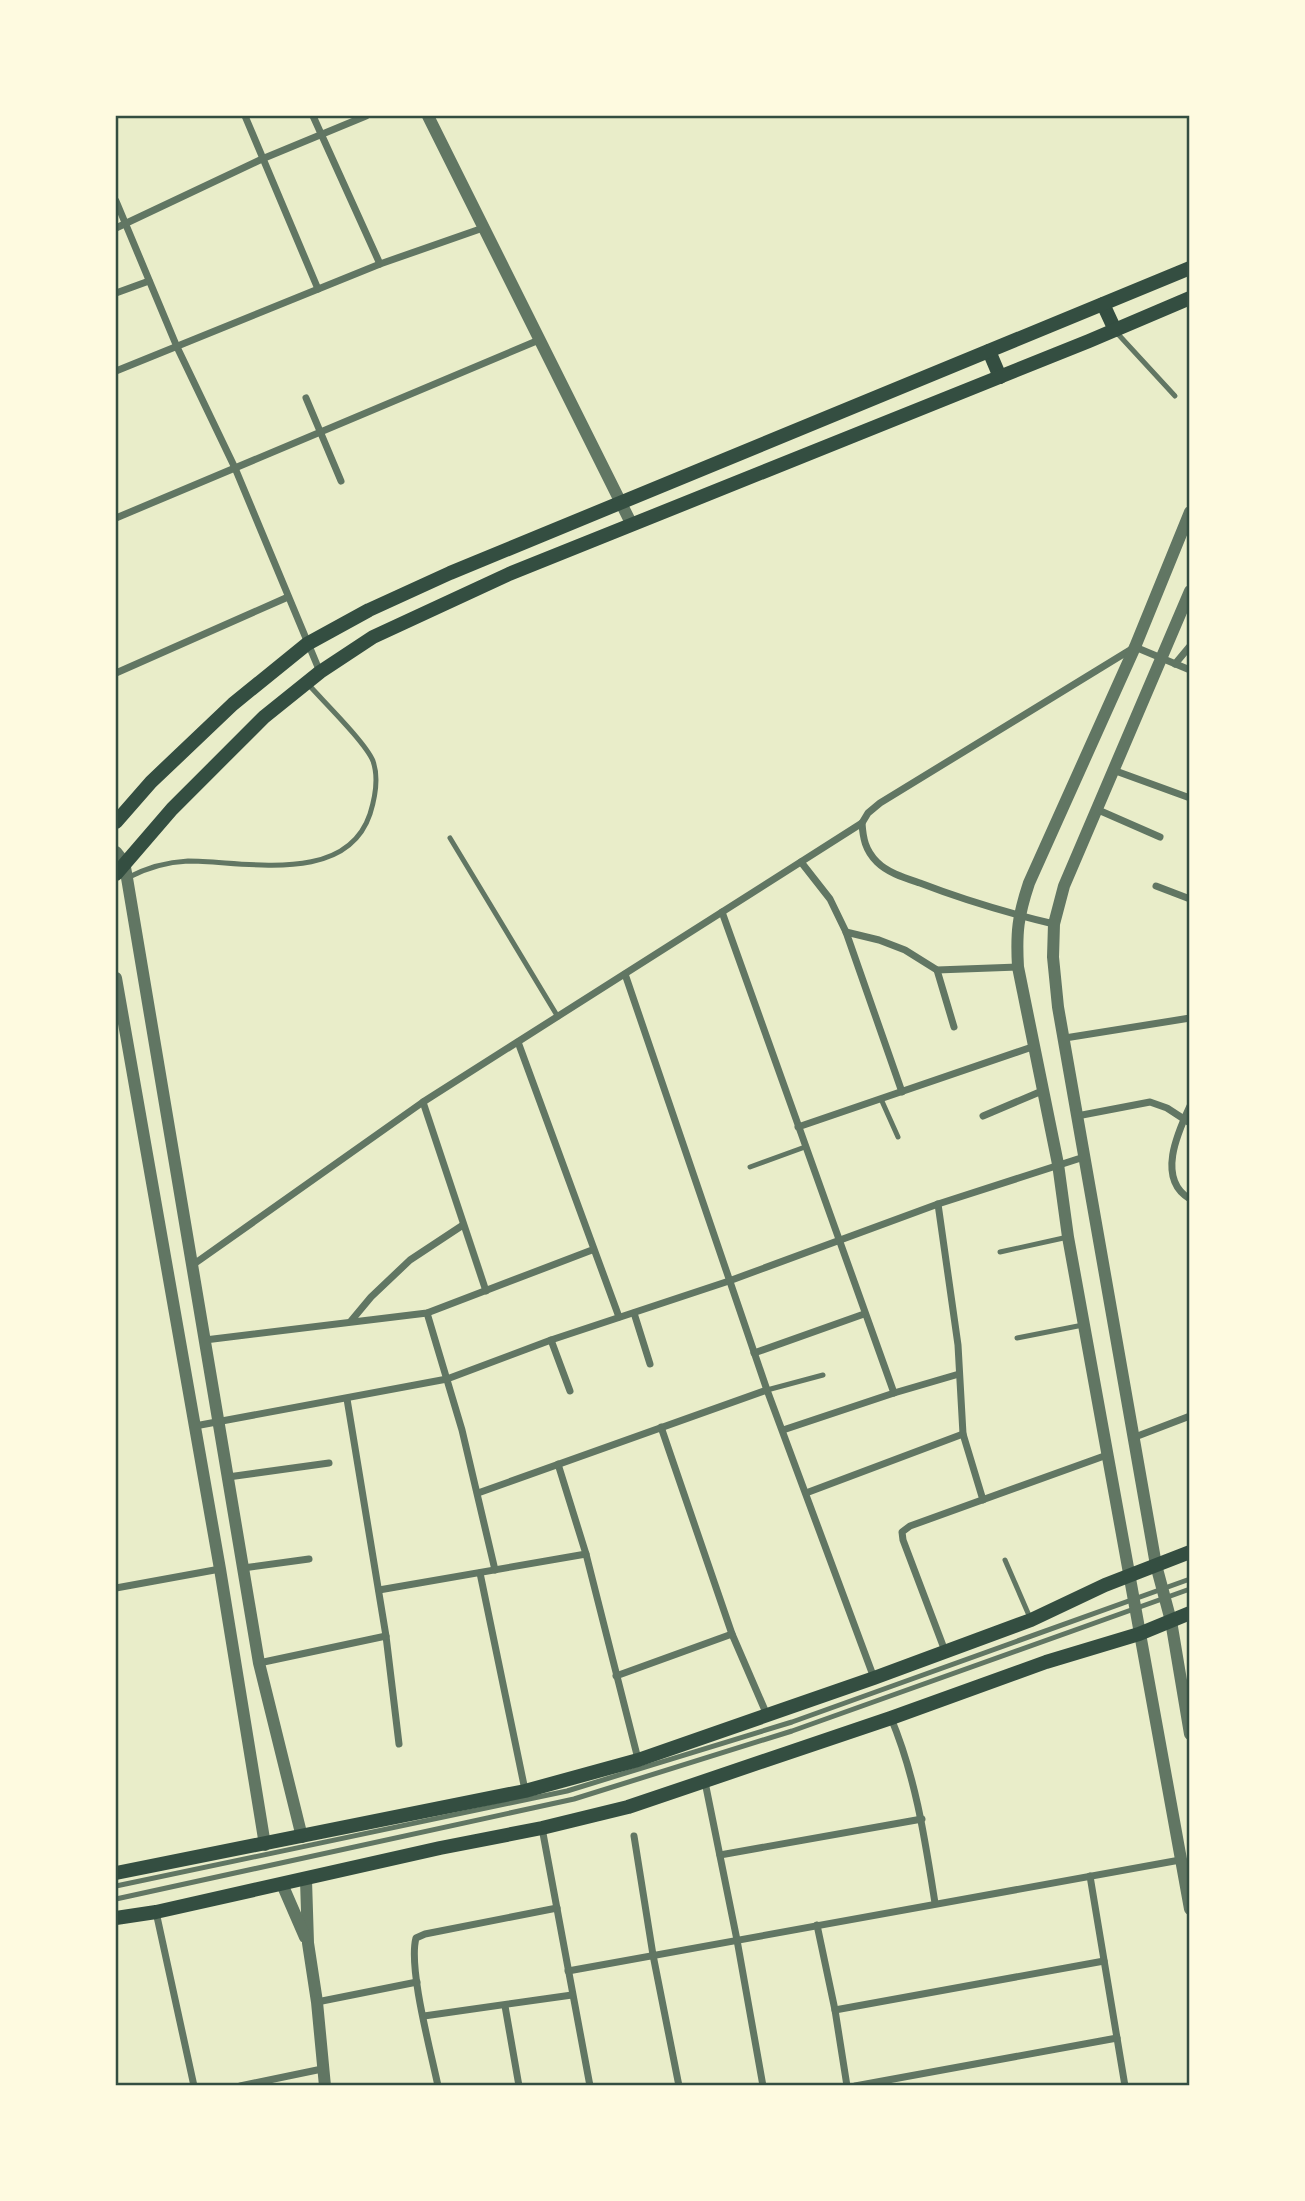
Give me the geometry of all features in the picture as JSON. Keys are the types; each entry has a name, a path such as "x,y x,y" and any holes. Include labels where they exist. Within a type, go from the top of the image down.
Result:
{"main road":[{"path":"116,822 151,782 233,704 307,644 369,610 450,573 1189,268"},
{"path":"120,866 172,809 264,717 320,672 373,637 509,574 1000,377 1189,298"},
{"path":"1103,304 1115,330"},
{"path":"989,351 1000,377"},
{"path":"116,1873 526,1791 638,1760 1031,1620 1129,1575 1189,1552"},
{"path":"116,1917 156,1912 306,1880 628,1807 891,1718 1046,1662 1139,1634 1189,1614"}],"street":[{"path":"245,116 318,289"},
{"path":"313,116 380,264"},
{"path":"116,228 262,159 366,116"},
{"path":"428,116 632,525"},
{"path":"116,201 177,347 235,468 320,672"},
{"path":"116,371 380,264 482,228"},
{"path":"116,293 149,281"},
{"path":"116,518 539,340"},
{"path":"306,398 341,481"},
{"path":"1189,512 1135,647 1030,883 1019,916 1018,967 1058,1164 1068,1237 1189,1909"},
{"path":"1189,591 1064,886 1054,924 1056,994 1156,1564 1171,1621 1189,1734"},
{"path":"116,673 288,597"},
{"path":"1175,664 1189,646"},
{"path":"1135,647 1189,670"},
{"path":"194,1264 423,1102 801,862 862,822 880,803 1135,647"},
{"path":"1113,770 1189,798"},
{"path":"1096,809 1160,837"},
{"path":"862,822 867,849 877,862 893,873 956,897 1054,924"},
{"path":"801,862 830,899 846,932 902,1092"},
{"path":"120,866 194,1264 260,1663 302,1837"},
{"path":"1156,886 1189,899"},
{"path":"722,912 894,1393"},
{"path":"846,932 905,950 937,970 1018,967"},
{"path":"937,970 954,1027"},
{"path":"625,974 767,1390 874,1678"},
{"path":"116,978 220,1569 265,1844"},
{"path":"1065,1038 1189,1018"},
{"path":"518,1042 592,1250 619,1317"},
{"path":"798,1127 1035,1046"},
{"path":"983,1116 1042,1091"},
{"path":"423,1102 486,1291"},
{"path":"1077,1116 1150,1102 1167,1108 1186,1121"},
{"path":"1189,1106 1186,1121 1172,1150 1174,1181 1189,1199"},
{"path":"195,1426 447,1379 551,1340 729,1281 938,1204 1084,1157"},
{"path":"938,1204 958,1345 963,1434 983,1500"},
{"path":"351,1321 371,1297 410,1260 463,1226"},
{"path":"205,1340 427,1313 592,1250"},
{"path":"427,1313 478,1493 495,1570"},
{"path":"634,1313 650,1364"},
{"path":"754,1353 864,1314"},
{"path":"551,1340 570,1391"},
{"path":"783,1430 959,1374"},
{"path":"478,1493 767,1390"},
{"path":"346,1399 379,1590 399,1744"},
{"path":"1135,1437 1189,1416"},
{"path":"660,1427 732,1634 767,1715"},
{"path":"806,1493 963,1434"},
{"path":"946,1651 902,1532 910,1526 1107,1455"},
{"path":"228,1477 328,1463"},
{"path":"558,1464 586,1554 638,1760"},
{"path":"379,1590 586,1554"},
{"path":"243,1568 309,1559"},
{"path":"116,1588 220,1569"},
{"path":"480,1573 526,1791"},
{"path":"617,1676 732,1634"},
{"path":"260,1663 386,1636"},
{"path":"891,1718 912,1775 935,1903"},
{"path":"705,1782 763,2085"},
{"path":"720,1855 922,1819"},
{"path":"542,1828 590,2085"},
{"path":"634,1836 653,1955 679,2085"},
{"path":"568,1971 1181,1860"},
{"path":"1090,1876 1125,2085"},
{"path":"306,1880 308,1943 325,2085"},
{"path":"282,1884 308,1943"},
{"path":"438,2085 417,1982 414,1947 416,1938 557,1908"},
{"path":"156,1912 194,2085"},
{"path":"817,1924 847,2085"},
{"path":"835,2010 1104,1961"},
{"path":"317,2001 417,1982"},
{"path":"424,2016 572,1995"},
{"path":"505,2006 519,2085"},
{"path":"855,2085 1117,2038"},
{"path":"240,2085 322,2069"}],"lane":[{"path":"1115,330 1175,396"},
{"path":"120,866 149,867 186,861 294,865 319,861 347,847 365,830 373,805 377,777 373,760 307,682"},
{"path":"450,838 558,1017"},
{"path":"881,1099 898,1137"},
{"path":"750,1167 805,1147"},
{"path":"1000,1252 1068,1237"},
{"path":"1017,1338 1084,1325"},
{"path":"767,1390 823,1375"},
{"path":"1005,1560 1031,1620"},
{"path":"1164,1593 1189,1579"},
{"path":"116,1899 574,1799 792,1731 1164,1593 1189,1588"},
{"path":"116,1885 567,1791 792,1722 1134,1604"}]}
